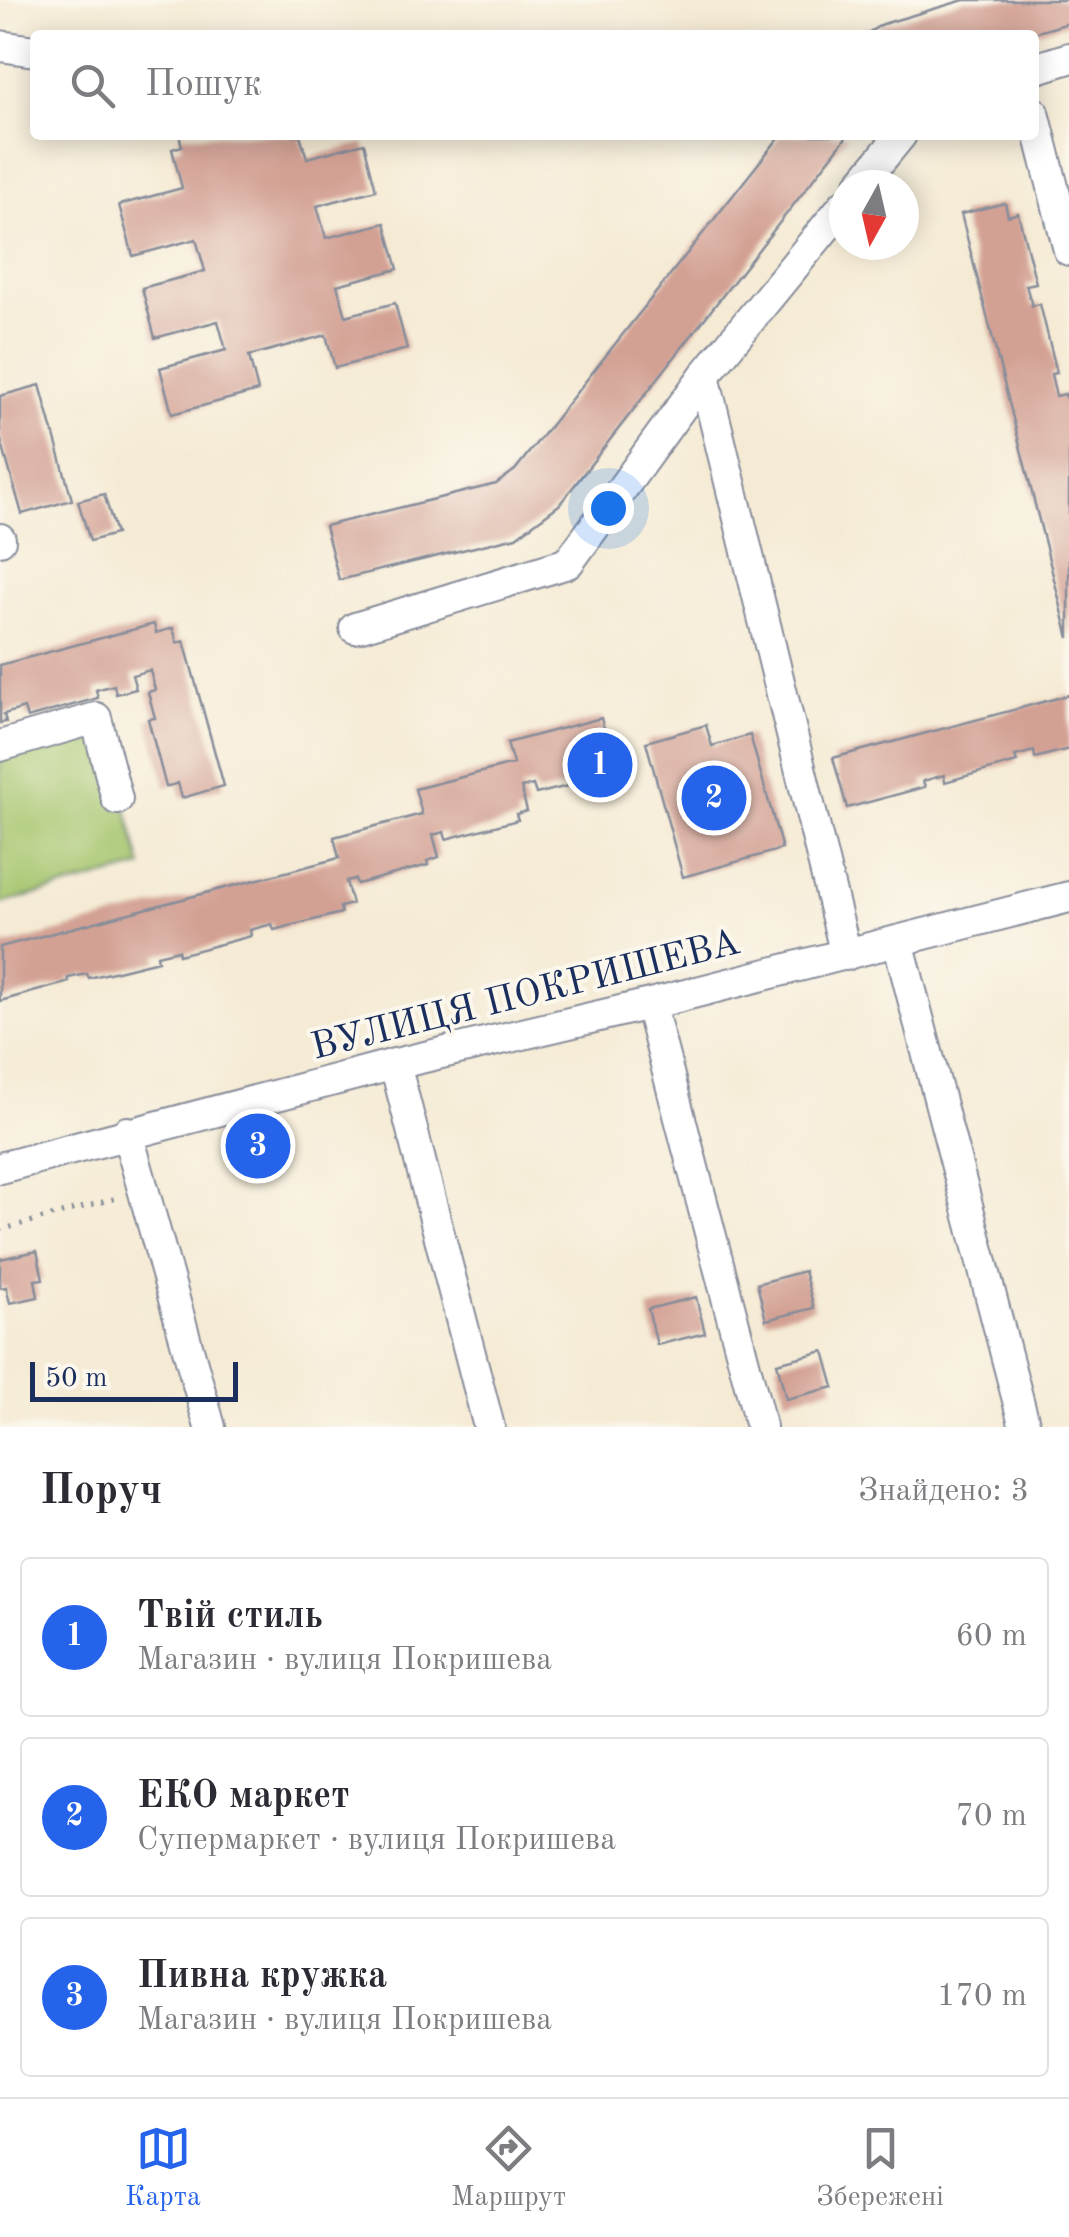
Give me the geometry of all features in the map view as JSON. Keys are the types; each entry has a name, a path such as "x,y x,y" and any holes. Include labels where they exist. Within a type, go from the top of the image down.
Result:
{"street":[{"path":"0,46 30,50"},
{"path":"1039,67 1069,58"},
{"path":"1039,133 1069,250"},
{"path":"873,170 898,140"},
{"path":"355,628 568,564 704,376 829,223"},
{"path":"704,376 846,955"},
{"path":"0,746 96,718 118,799"},
{"name":"ВУЛИЦЯ ПОКРИШЕВА","path":"0,1168 396,1064 1069,897"},
{"path":"898,942 1025,1427"},
{"path":"650,1004 761,1427"},
{"path":"396,1064 490,1427"},
{"path":"128,1132 210,1427"}],"path":[{"path":"0,1230 144,1190"}],"green space":[{"path":"104,722 142,867 0,904 0,749"}],"building":[{"path":"964,0 1069,0 1069,23 1039,32 873,30"},
{"path":"180,140 302,140 307,158 364,143 376,190 317,206 326,238 385,223 398,269 337,285 346,316 395,303 407,349 335,368 326,335 249,356 258,391 172,414 160,368 226,350 218,321 155,338 142,288 205,271 196,239 133,256 119,205 182,188 172,149 182,146"},
{"path":"777,140 844,140 559,505 516,537 339,580 325,526 496,484 515,470"},
{"path":"1005,203 1008,216 1018,213 1036,283 1026,285 1032,306 1040,304 1057,373 1051,374 1056,396 1065,394 1069,408 1069,638 961,214"},
{"path":"40,385 72,500 22,514 0,437 0,396"},
{"path":"104,494 116,534 90,541 78,501"},
{"path":"154,624 156,633 173,628 177,643 184,641 224,786 182,798 178,783 166,787 148,719 155,718 148,692 155,690 150,670 132,675 136,689 116,694 114,685 96,690 98,698 27,718 24,708 4,714 6,722 0,723 0,665"},
{"path":"1069,695 1069,749 1035,758 1034,751 1015,756 1017,762 945,782 944,775 923,781 925,787 847,808 833,758"},
{"path":"601,718 616,774 536,794 533,785 521,788 527,811 516,814 518,820 446,839 444,832 433,835 439,857 427,861 428,865 357,884 355,879 346,881 352,904 340,907 341,913 274,930 272,924 250,930 251,936 179,955 178,950 157,955 158,961 89,978 87,974 68,978 69,982 0,1001 0,947 339,858 334,837 422,814 415,789 513,764 507,743"},
{"path":"706,725 712,746 750,735 782,849 683,877 646,742"},
{"path":"37,1251 43,1279 35,1280 38,1297 10,1303 6,1287 0,1288 0,1259"},
{"path":"804,1271 814,1308 766,1320 757,1284"},
{"path":"696,1297 705,1333 657,1345 648,1309"},
{"path":"824,1351 834,1387 786,1399 777,1363"}],"place":[{"name":"Твій стиль","path":"600,765"},
{"name":"ЕКО маркет","path":"714,798"},
{"name":"Пивна кружка","path":"258,1146"}]}
